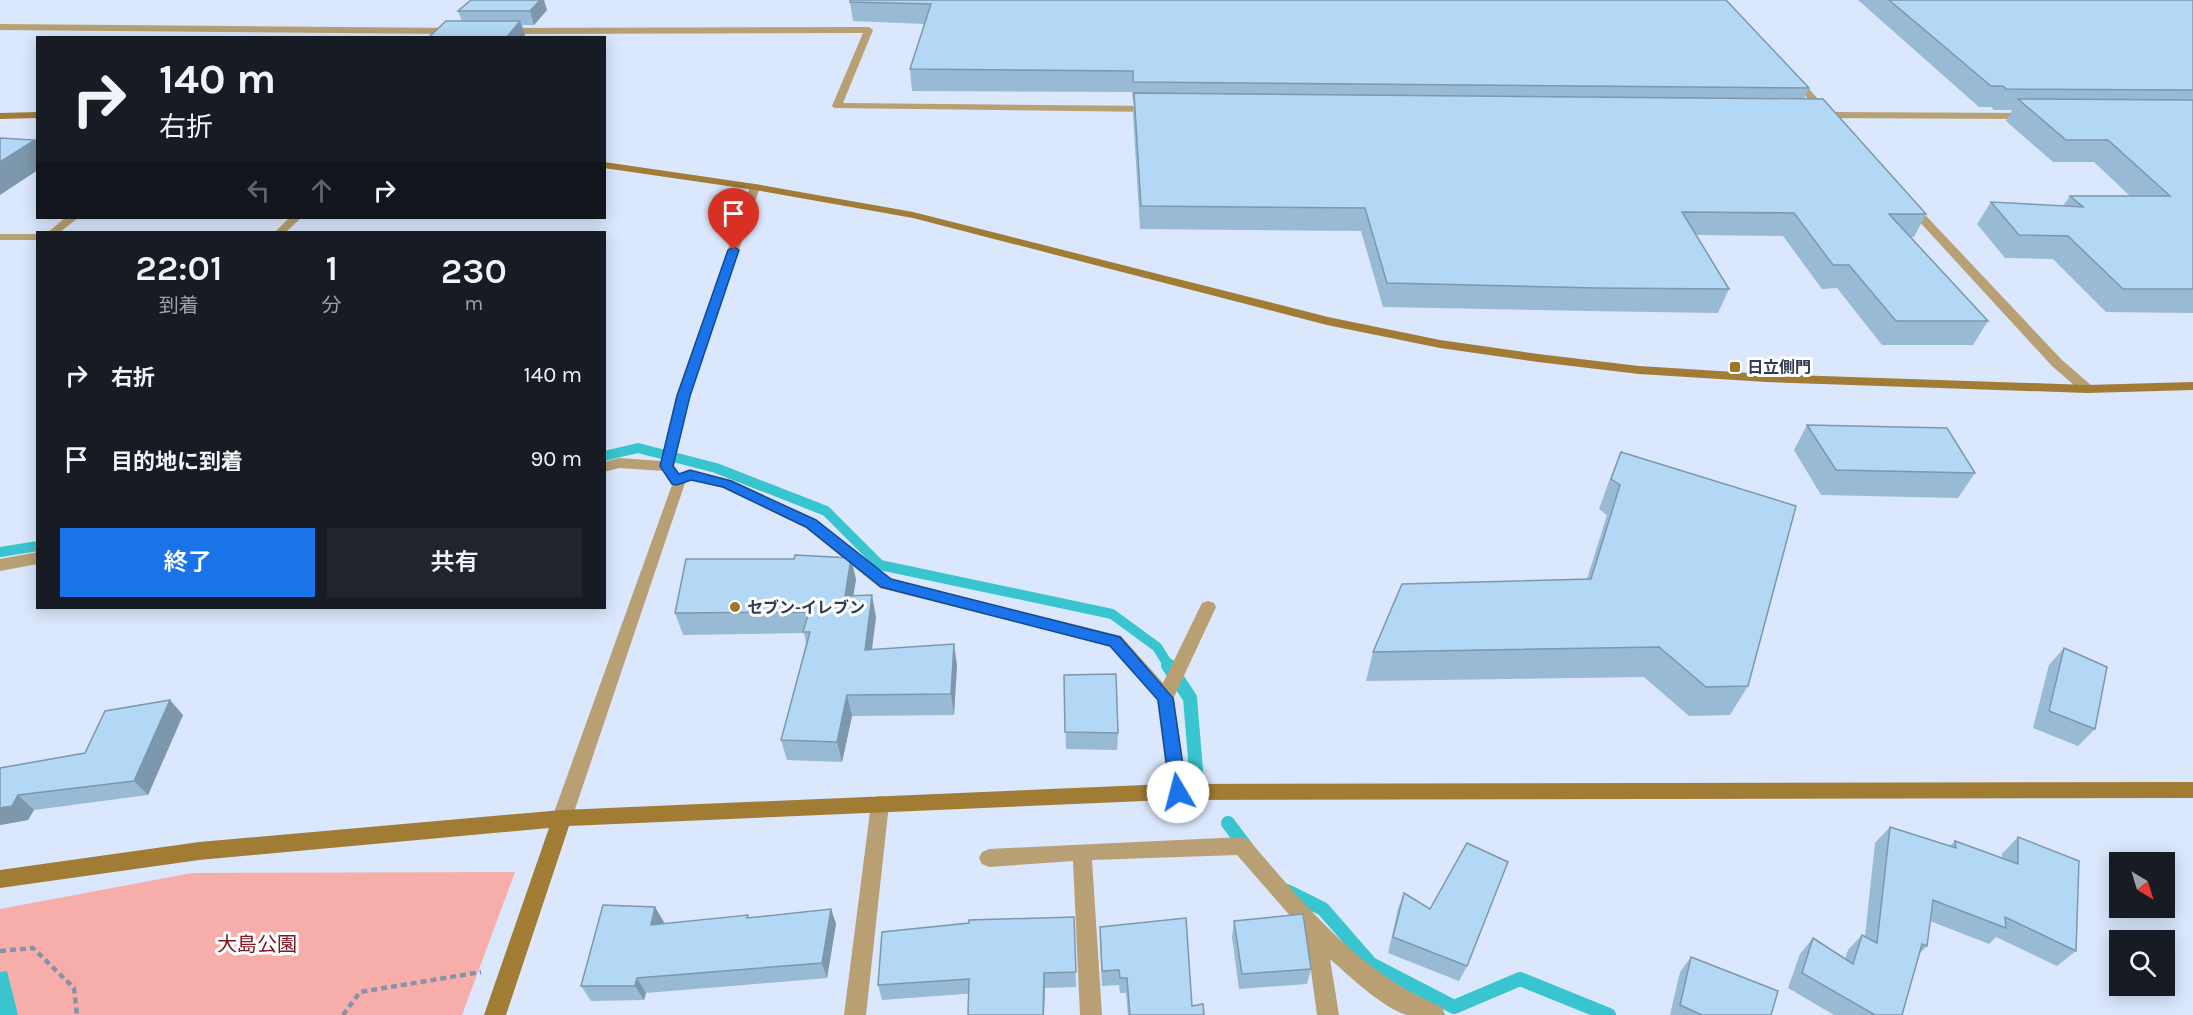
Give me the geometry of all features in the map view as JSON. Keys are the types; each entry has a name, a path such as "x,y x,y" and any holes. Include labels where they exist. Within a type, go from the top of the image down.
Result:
{"street":[{"path":"0,27 461,31"},
{"path":"496,31 562,34 869,30 837,106 1160,109"},
{"path":"1789,72 1836,124"},
{"path":"0,116 36,115"},
{"path":"1804,115 2040,116"},
{"path":"606,165 755,187 913,215 1327,321 1440,344 1639,370 1767,378 2087,389 2193,386"},
{"path":"495,1015 679,485 667,465 683,396 755,187"},
{"path":"1899,194 2057,363 2087,389"},
{"path":"54,231 71,219"},
{"path":"281,231 294,219"},
{"path":"0,237 36,237"},
{"path":"606,467 620,464 667,465"},
{"path":"677,481 690,475 727,484 811,524 886,584 1115,641 1166,696"},
{"path":"0,565 36,558"},
{"path":"1178,792 1166,696 1209,607"},
{"path":"0,879 199,851 562,818 880,804 1178,792 2193,790"},
{"path":"855,1015 880,804"},
{"path":"989,858 1242,846 1316,932 1383,989 1420,1011 1434,1015"},
{"path":"1082,852 1090,1015"},
{"path":"1316,932 1328,1015"}],"path":[{"path":"0,951 33,948 74,988 77,1015"},
{"path":"343,1015 360,992 511,967"}],"green space":[{"name":"大島公園","path":"515,872 462,1015 0,1015 0,909 192,873"}],"water":[{"path":"7,971 18,1015 0,1015 0,972"}],"building":[{"path":"471,0 540,0 530,11 458,11"},
{"path":"850,0 1726,0 1809,88 1133,82 1133,71 910,69 931,4 850,2"},
{"path":"1889,0 2193,0 2193,90 2006,89 2003,86 1991,86"},
{"path":"446,21 520,21 508,36 430,36"},
{"path":"1134,93 1823,99 1926,214 1889,214 1988,321 1896,321 1849,265 1833,265 1794,213 1682,212 1729,289 1387,283 1365,208 1141,206"},
{"path":"2018,99 2193,100 2193,289 2123,289 2068,236 2019,235 1991,202 2083,207 2070,196 2170,196 2108,140 2066,140"},
{"path":"0,138 35,140 0,162"},
{"path":"1807,425 1947,428 1975,473 1836,470"},
{"path":"1621,452 1796,506 1748,686 1706,687 1659,647 1373,652 1402,584 1591,579 1620,485 1611,479"},
{"path":"795,555 851,558 845,596 872,595 865,650 954,644 951,694 847,695 837,742 781,740 810,632 803,632 809,612 675,613 686,559 794,559"},
{"path":"2064,648 2107,667 2095,729 2049,711"},
{"path":"1116,674 1118,733 1065,732 1064,675"},
{"path":"170,700 134,781 18,795 12,806 0,808 0,768 85,753 105,711"},
{"path":"1890,827 1956,848 1955,841 2018,864 2018,837 2079,861 2076,951 2005,917 2006,928 1933,900 1927,946 1922,944 1902,1015 1875,1015 1802,973 1813,938 1853,964 1862,935 1877,943"},
{"path":"1467,843 1508,862 1467,966 1393,937 1404,893 1430,909"},
{"path":"603,905 655,907 651,925 831,909 822,963 637,978 635,986 581,986"},
{"path":"1303,914 1311,969 1242,974 1234,921"},
{"path":"1074,917 1076,972 1044,973 1043,1015 968,1015 969,979 878,985 882,932 969,923 969,920"},
{"path":"1186,918 1192,1006 1203,1004 1204,1015 1130,1015 1127,978 1120,978 1119,970 1102,971 1100,927"},
{"path":"1691,957 1778,991 1771,1015 1702,1015 1680,1005"}],"waterway":[{"path":"606,456 638,448 716,468 826,511 880,565 1112,614 1157,647 1169,666"},
{"path":"0,552 36,546"},
{"path":"1168,665 1190,698 1197,782"},
{"path":"1228,823 1246,847"},
{"path":"1287,891 1323,909 1371,964 1454,1007 1520,979 1609,1015"}],"place":[{"name":"日立側門","path":"1735,367"},
{"name":"セブン-イレブン","path":"735,607"}],"route":[{"path":"734,250 683,396 667,466 677,481 690,475 727,484 811,524 886,584 1115,641 1166,698 1178,792"}]}
